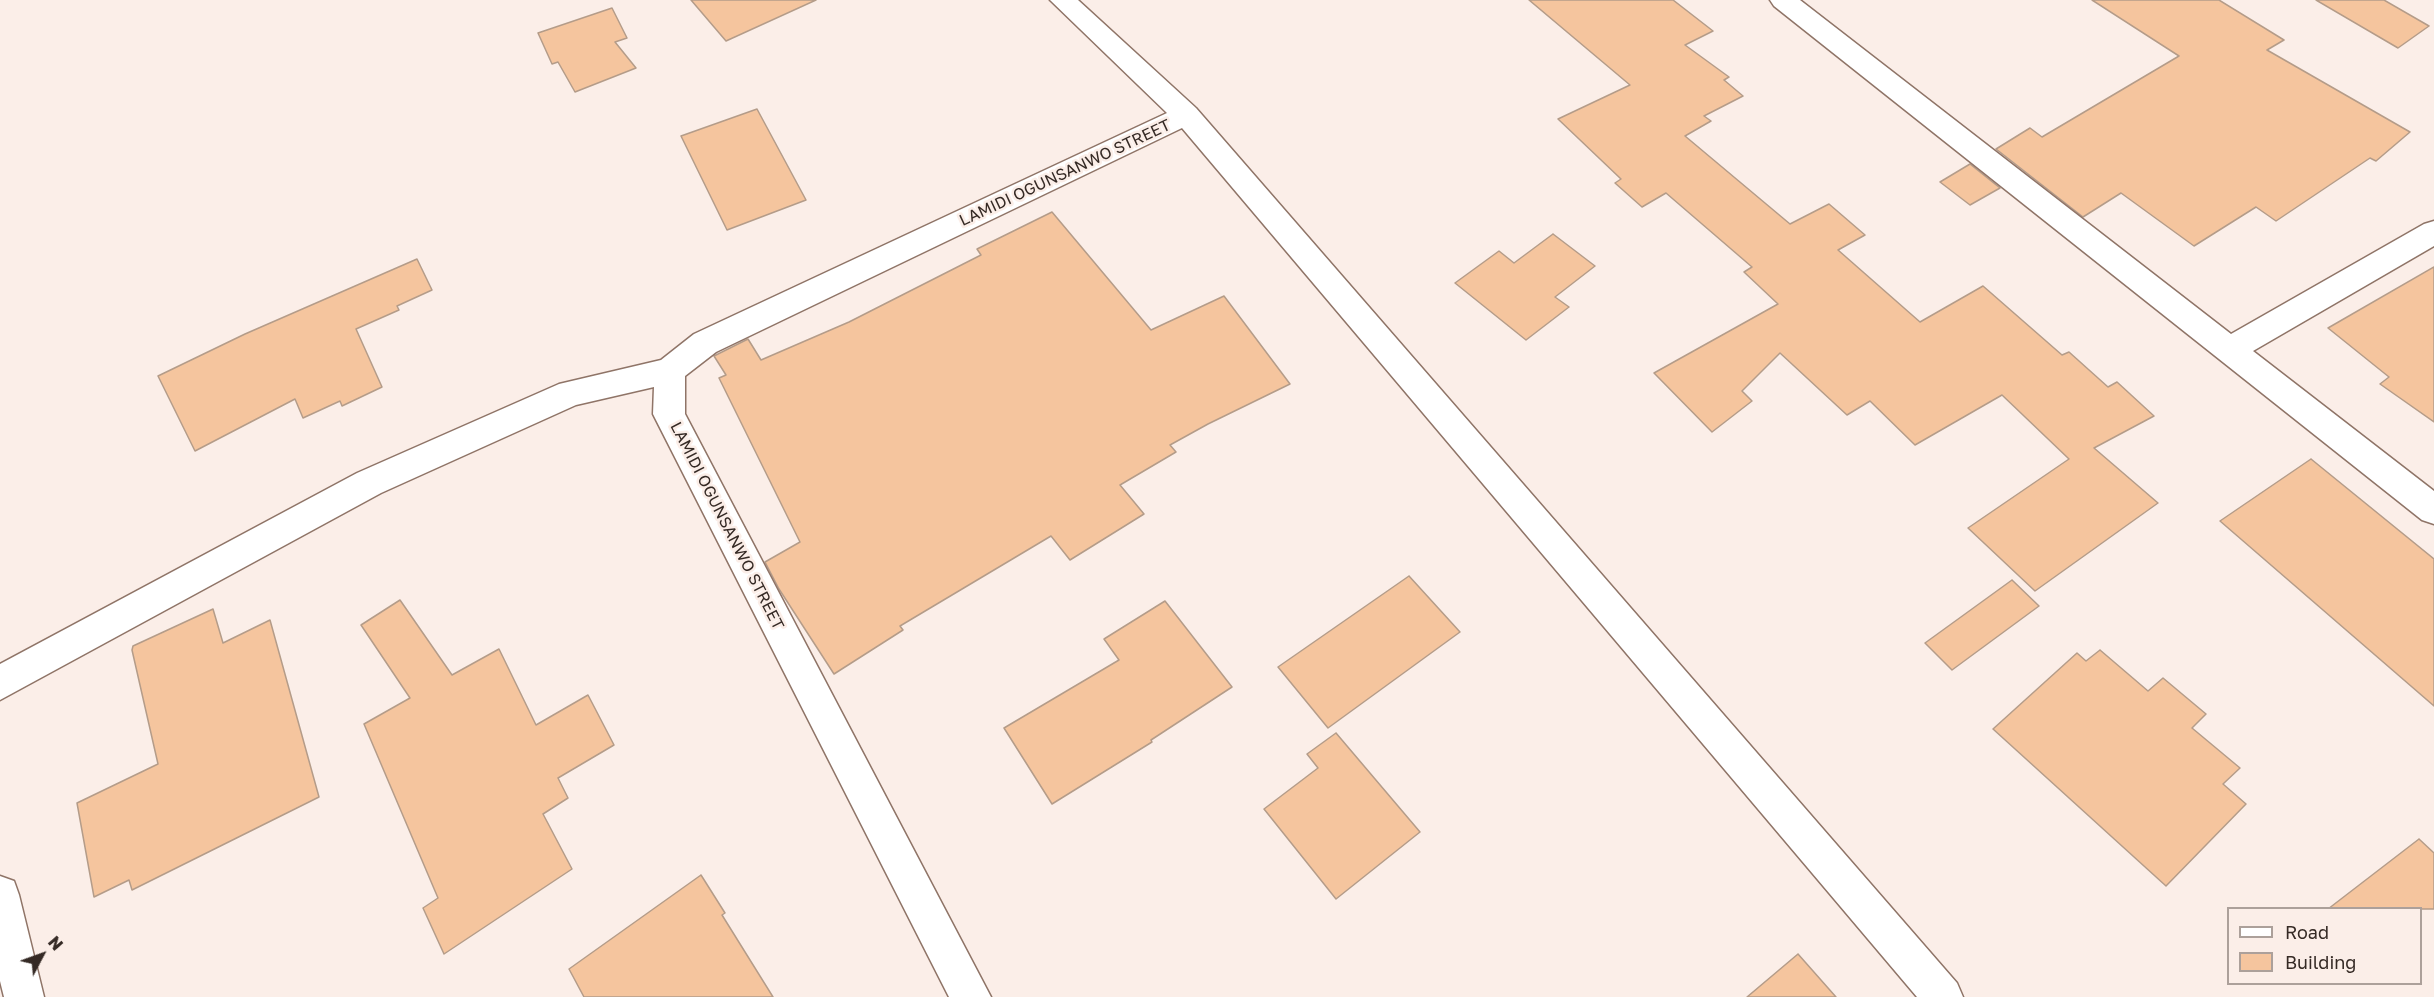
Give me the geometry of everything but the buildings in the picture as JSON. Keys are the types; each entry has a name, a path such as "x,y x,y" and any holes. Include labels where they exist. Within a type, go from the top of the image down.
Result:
{"street":[{"path":"1063,0 1186,116 1943,997"},
{"path":"1783,0 2434,510"},
{"name":"LAMIDI OGUNSANWO STREET","path":"971,997 669,414 670,371 705,343 1186,116"},
{"path":"2230,350 2434,232"},
{"path":"0,683 369,483 570,393 670,371"},
{"path":"0,895 24,997"}]}
